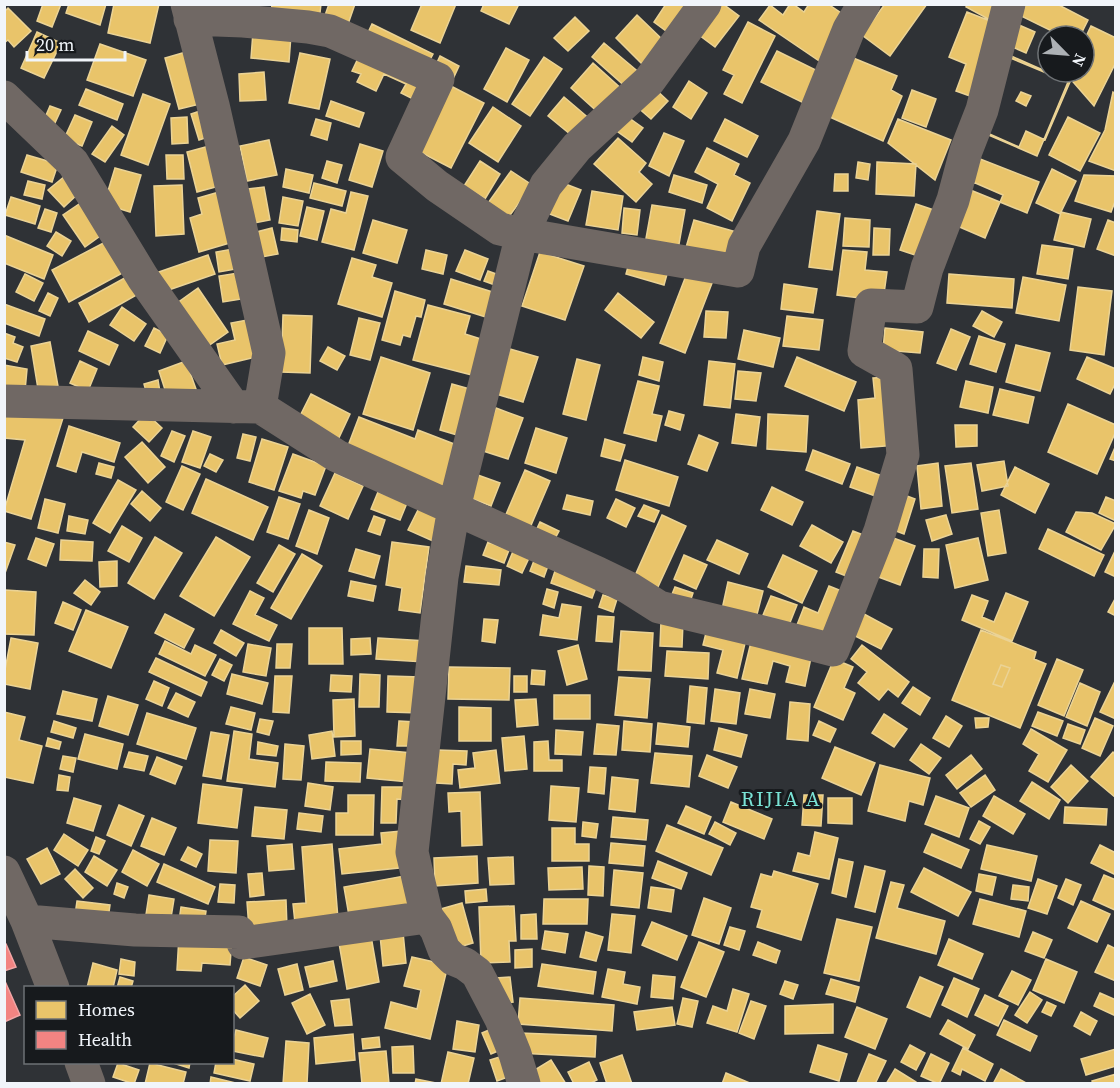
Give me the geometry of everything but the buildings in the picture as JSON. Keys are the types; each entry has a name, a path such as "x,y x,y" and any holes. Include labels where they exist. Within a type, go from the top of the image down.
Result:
{"street":[{"path":"524,1083 516,1054 477,973 453,959 444,950 436,929 427,917 412,852 442,577 454,508 522,234 546,184 577,147 649,81 705,4"},
{"path":"247,407 269,353 213,105 189,12 330,31 438,79 402,157 436,186 500,229 738,271 744,246 804,141 849,29 864,4"},
{"path":"4,97 73,163 143,278 247,407 337,456 619,583 659,607 833,650 880,531 903,455 896,369 864,351 871,305 917,307 927,268 953,200 966,151 982,110 1009,4"},
{"path":"4,401 247,407"},
{"path":"4,872 27,921 52,986"},
{"path":"27,921 135,930 239,932 243,943 427,917"},
{"path":"82,1064 89,1083"}],"district":[{"name":"RIJIA A","path":"781,798"}]}
